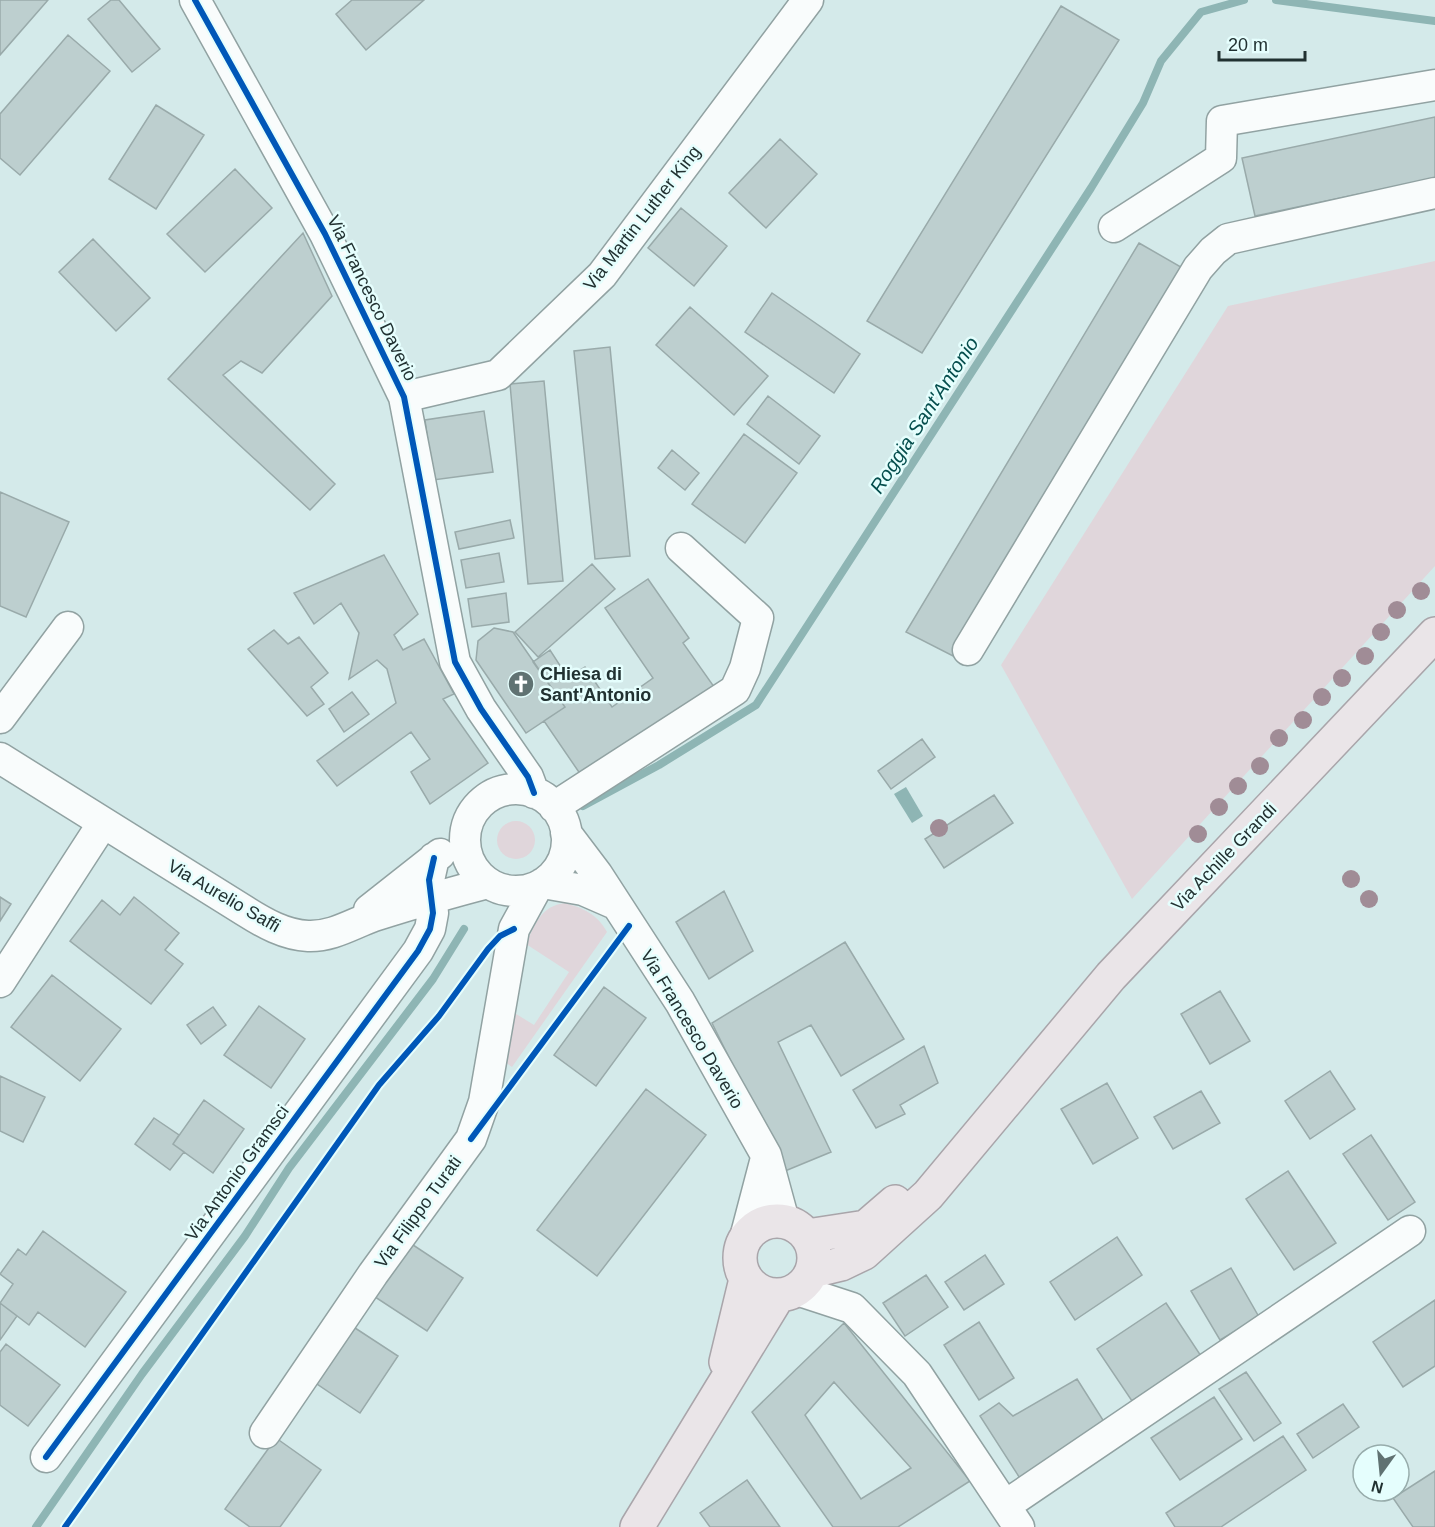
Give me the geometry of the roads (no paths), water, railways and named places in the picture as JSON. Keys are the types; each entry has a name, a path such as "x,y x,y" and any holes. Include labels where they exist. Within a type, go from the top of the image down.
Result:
{"main road":[{"name":"Via Achille Grandi","path":"796,1286 864,1253 877,1244 927,1195 1111,976 1435,634"},
{"name":"Via Achille Grandi","path":"796,1229 866,1227 920,1180 1018,1086"},
{"path":"637,1527 720,1388 796,1286 814,1251 796,1229 768,1222 756,1227 745,1238 740,1261 746,1279 758,1290 796,1286"},
{"path":"720,1388 746,1279"}],"street":[{"name":"Via Francesco Daverio","path":"195,0 325,234 404,397 455,662 508,750 597,874 680,1002 766,1155 796,1229"},
{"name":"Via Martin Luther King","path":"404,397 498,375 602,275 808,0"},
{"path":"1114,227 1221,158 1222,121 1435,85"},
{"path":"968,650 1198,268 1213,251 1228,239 1435,193"},
{"path":"552,811 735,690 745,668 758,618 681,548"},
{"path":"0,718 68,627"},
{"path":"501,791 507,777 508,750"},
{"name":"Via Aurelio Saffi","path":"0,758 251,915 280,930 308,936 333,933 353,923 430,898 494,885"},
{"path":"512,789 552,811 562,861 540,885 525,891 494,885 470,861 465,833 469,819 488,797 512,789"},
{"path":"0,982 103,823"},
{"name":"Via Aurelio Saffi","path":"353,923 465,833"},
{"name":"Via Antonio Gramsci","path":"46,1458 418,951 430,929 433,913 429,880 434,858"},
{"name":"Via Filippo Turati","path":"494,885 509,905 514,929"},
{"path":"540,885 584,890 615,904"},
{"name":"Via Filippo Turati","path":"265,1433 373,1274 471,1139 484,1102 514,929 540,885"},
{"path":"745,1238 766,1155"},
{"path":"796,1286 852,1308 917,1374 1012,1516 1410,1231"}],"water":[{"path":"906,787 923,816 912,823 894,794"}],"waterway":[{"name":"Roggia Sant'Antonio","path":"583,806 659,765 756,705 1091,188 1143,103 1161,61 1201,12 1244,0"},
{"name":"Roggia Sant'Antonio","path":"1276,0 1435,21"},
{"name":"Roggia Sant'Antonio","path":"36,1527 142,1374 245,1236 289,1168 433,979 464,929"}],"place":[{"name":"CHiesa di Sant'Antonio","path":"521,684"}]}
